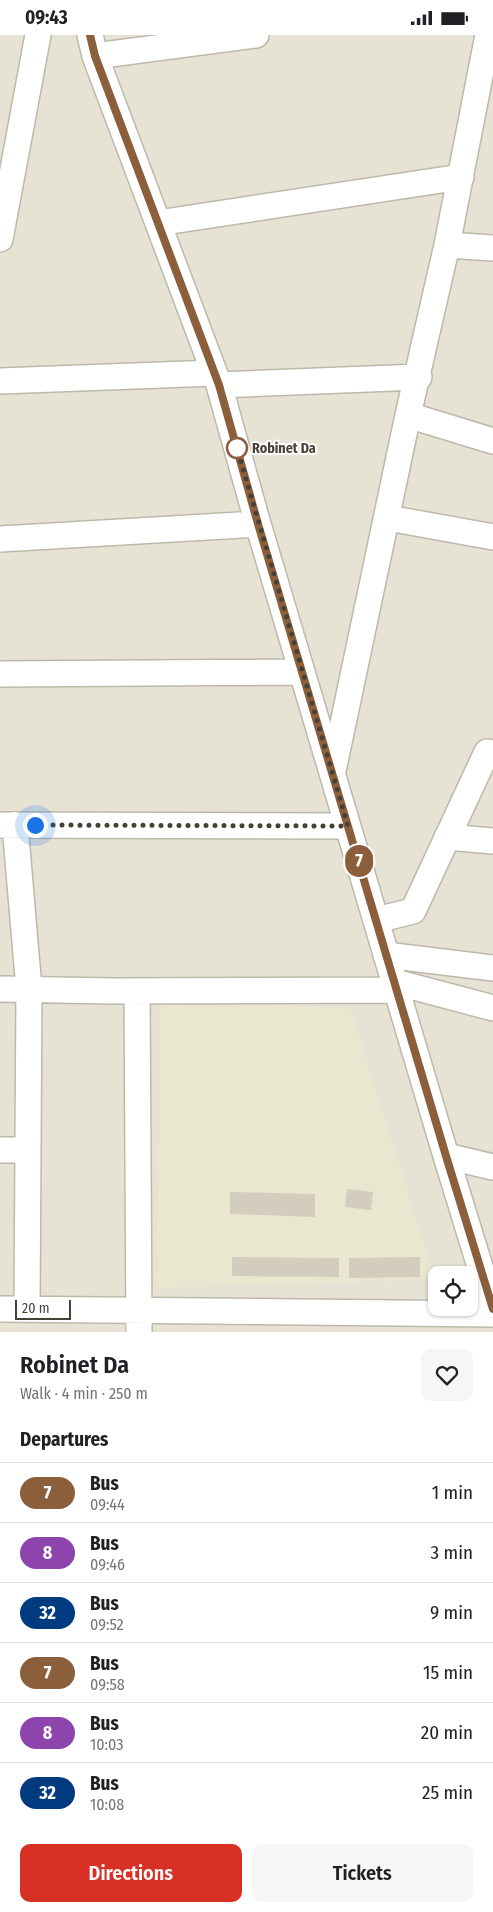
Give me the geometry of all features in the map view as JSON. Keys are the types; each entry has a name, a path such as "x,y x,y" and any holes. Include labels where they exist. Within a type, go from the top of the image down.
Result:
{"street":[{"path":"0,239 10,133 38,35"},
{"path":"256,35 93,45 217,379 258,524 493,1309"},
{"path":"333,773 388,518 408,415 418,377 461,177 484,102 488,35"},
{"path":"158,223 461,177"},
{"path":"447,245 493,248"},
{"path":"0,381 418,377"},
{"path":"408,415 493,441"},
{"path":"388,518 493,537"},
{"path":"0,539 258,524"},
{"path":"0,674 302,671"},
{"path":"376,920 413,911 487,752 493,753"},
{"path":"27,1309 28,989 8,825 348,826"},
{"path":"447,837 493,841"},
{"path":"386,955 493,968"},
{"path":"0,989 136,991 396,986 493,1008"},
{"path":"136,991 138,1321"},
{"path":"0,1150 27,1150"},
{"path":"446,1156 493,1167"},
{"path":"0,1309 27,1309 138,1321 493,1314"}],"shaded area":[{"path":"0,35 493,35 493,1332 0,1332"},
{"path":"160,1005 350,1007 431,1266 428,1266 428,1279 157,1288"}],"building":[{"path":"347,1189 373,1192 371,1210 345,1207"},
{"path":"230,1192 315,1194 315,1217 230,1214"},
{"path":"232,1257 339,1258 339,1277 232,1276"},
{"path":"420,1257 420,1277 349,1278 349,1258"}],"bus line":[{"name":"7","path":"90,35 95,56 219,385 258,524 493,1309"}],"place":[{"name":"Robinet Da","path":"237,448"}],"route":[{"path":"35,825 348,826 237,448"}]}
